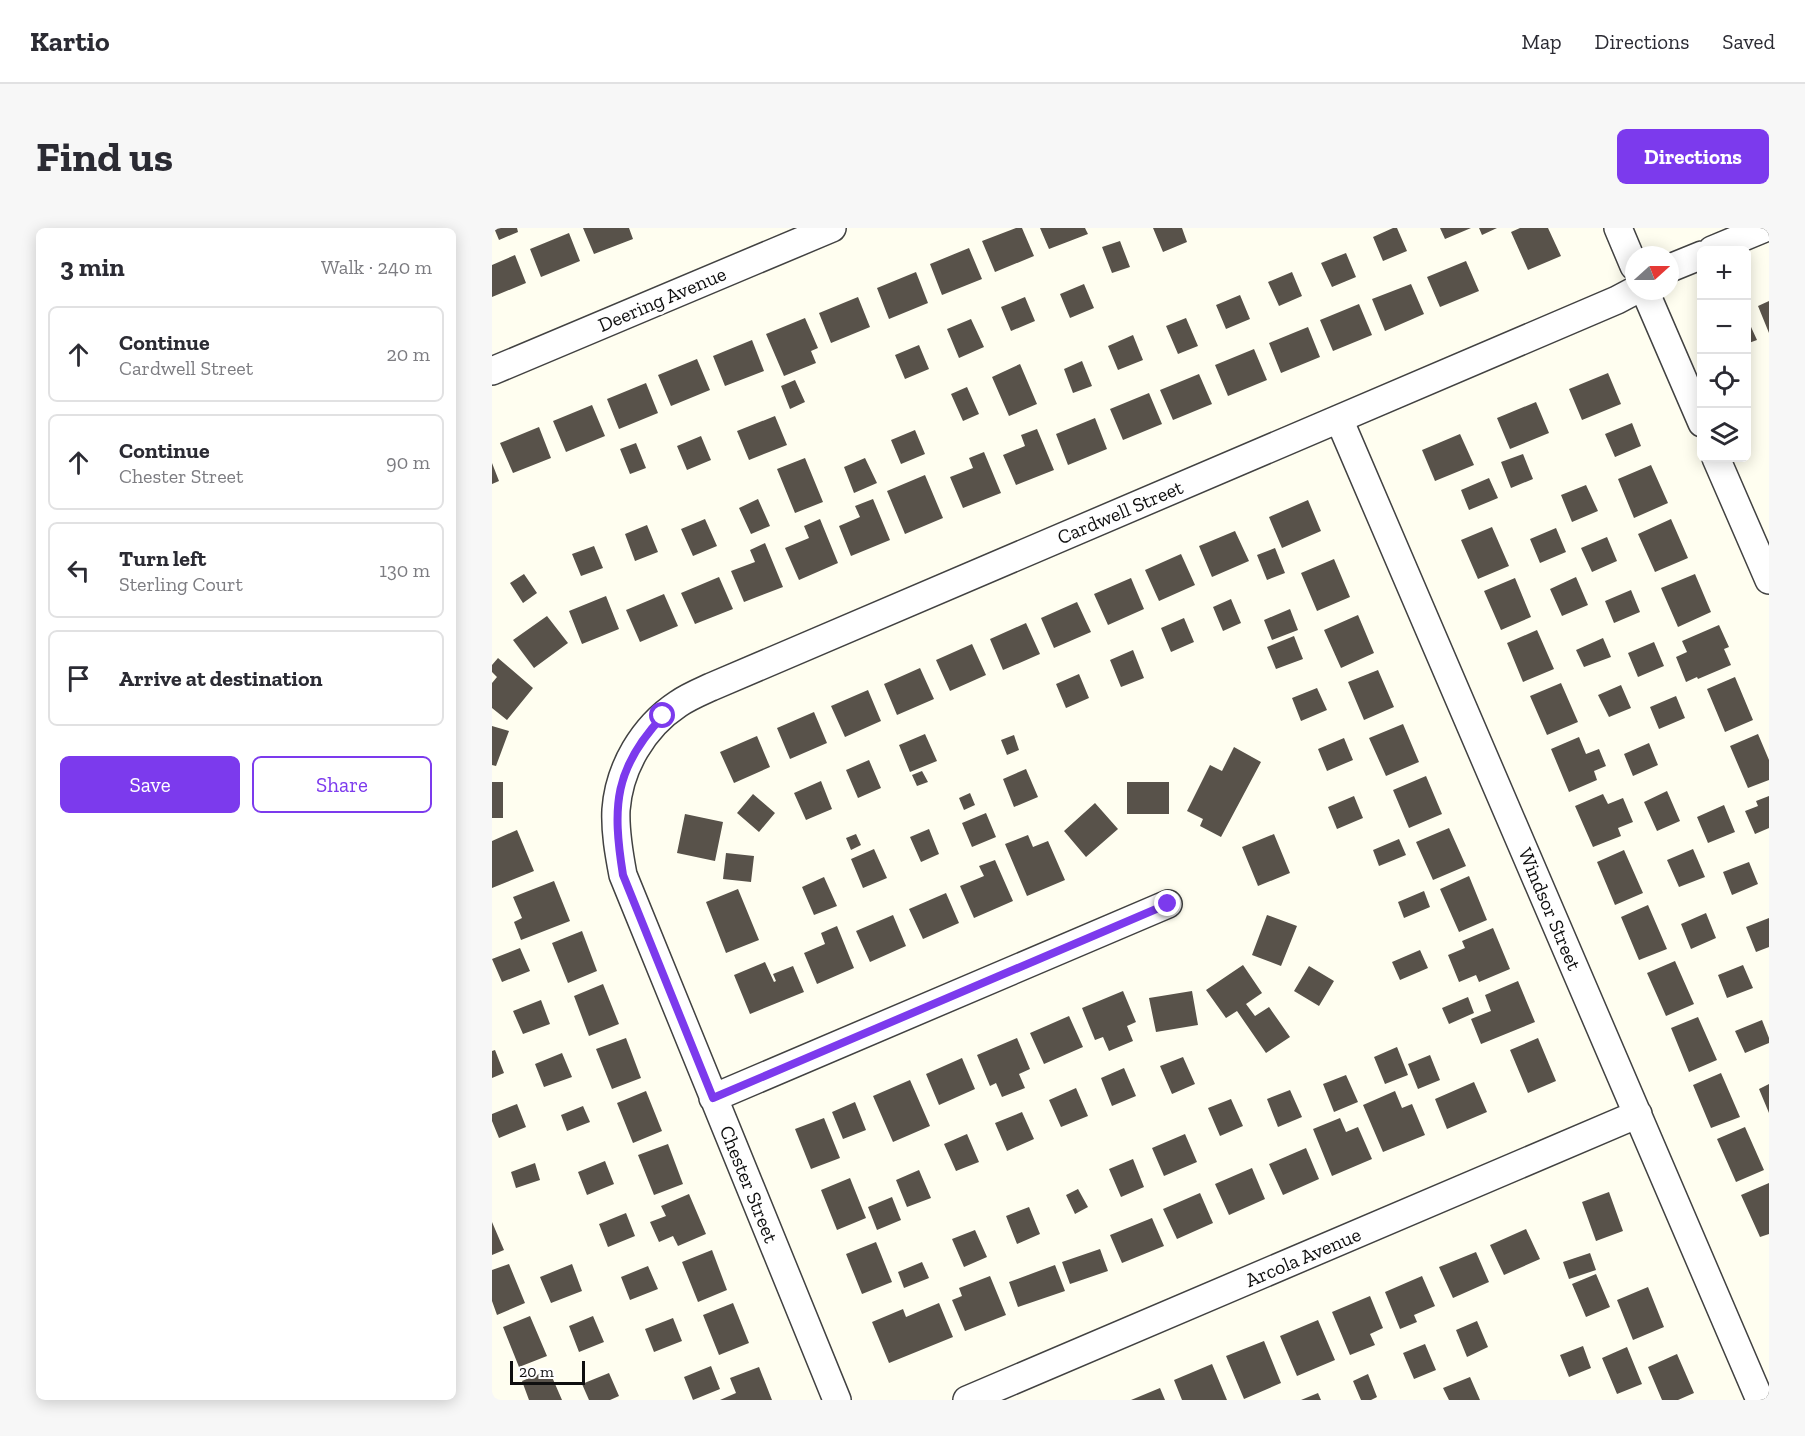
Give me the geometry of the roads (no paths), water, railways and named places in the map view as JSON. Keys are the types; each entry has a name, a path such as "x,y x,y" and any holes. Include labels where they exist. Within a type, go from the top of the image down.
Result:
{"street":[{"name":"Deering Avenue","path":"492,370 832,228"},
{"path":"1618,228 1626,246"},
{"path":"1722,246 1765,228"},
{"path":"1679,264 1697,257"},
{"name":"Cardwell Street","path":"629,763 645,735 663,716 679,703 711,687 1625,295"},
{"path":"1649,300 1697,414"},
{"name":"Windsor Street","path":"1339,419 1760,1400"},
{"path":"1718,462 1769,580"},
{"name":"Chester Street","path":"629,763 621,783 616,810 623,875 837,1400"},
{"path":"713,1098 1168,904"},
{"name":"Arcola Avenue","path":"967,1400 1638,1114"}]}
